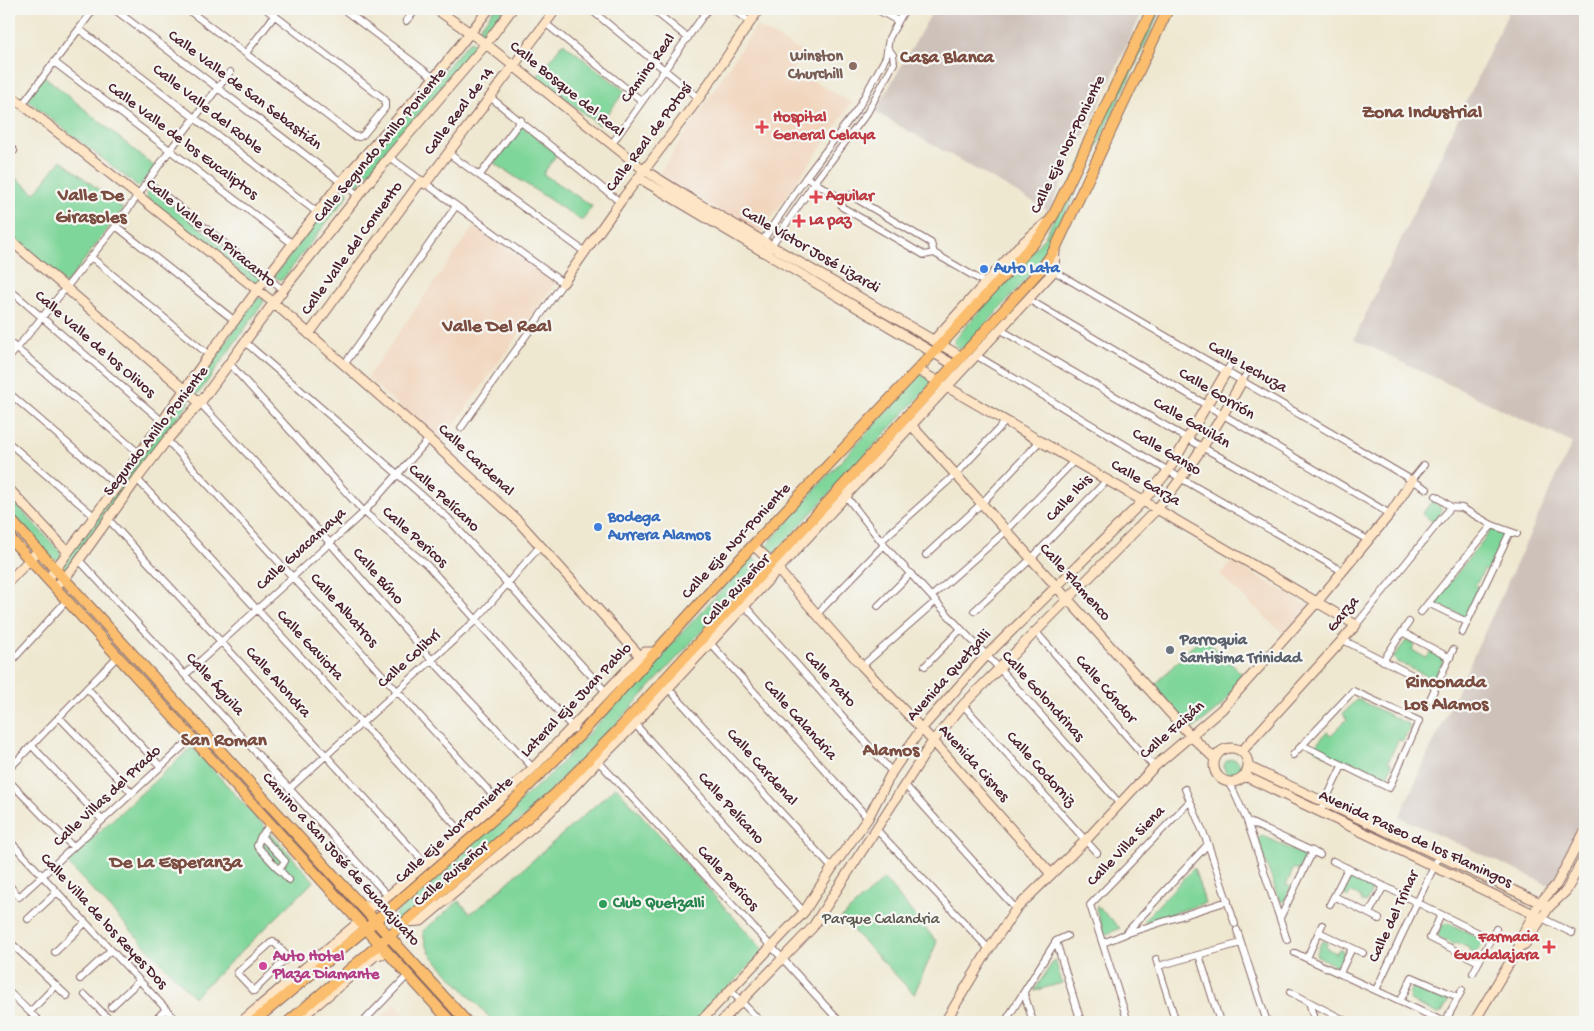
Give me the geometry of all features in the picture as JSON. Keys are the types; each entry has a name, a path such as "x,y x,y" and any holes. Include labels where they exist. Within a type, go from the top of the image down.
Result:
{"main road":[{"name":"Calle Bosque del Real","path":"436,9 468,34 486,44 611,145 641,174"},
{"name":"Calle Segundo Anillo Poniente","path":"257,291 385,127 434,78 489,9"},
{"name":"Calle Segundo Anillo Poniente","path":"274,303 358,195 486,44 512,9"},
{"name":"Calle Real de 14","path":"423,183 448,153 556,9"},
{"name":"Calle Real de Potosí","path":"562,283 620,202 699,98 759,9"},
{"name":"Calle Eje Nor-Poniente","path":"253,1022 362,925 375,921 504,810 576,731 657,652 753,545 918,370 936,346 989,285 1042,234 1054,214 1152,9"},
{"name":"Calle Eje Nor-Poniente","path":"288,1022 384,949 390,937 406,922 595,758 943,384 958,361 1043,267 1055,249 1168,9"},
{"name":"Calle Valle del Piracanto","path":"11,95 121,184 128,187 274,303"},
{"name":"Calle Víctor José Lizardi","path":"641,174 936,346 958,361"},
{"name":"Calle Valle del Convento","path":"309,334 423,183"},
{"path":"9,240 200,403"},
{"path":"1054,271 1055,249"},
{"name":"Calle Ruiseñor","path":"595,758 635,724 745,606 774,567 846,496 912,426 943,384 977,356 1054,271"},
{"name":"Segundo Anillo Poniente","path":"51,583 56,570 68,552 257,291"},
{"name":"Calle Cardenal","path":"274,303 429,438 518,521 640,656"},
{"name":"Segundo Anillo Poniente","path":"51,583 64,579 136,479 200,403 274,303"},
{"name":"Calle Garza","path":"918,370 1356,625"},
{"name":"Avenida Quetzalli","path":"700,1022 804,912 832,868 868,818 892,772 921,729 986,656 1143,501 1169,470 1226,372"},
{"name":"Avenida Quetzalli","path":"721,1022 812,928 933,741 963,705 1157,509 1182,479 1223,415 1242,381"},
{"name":"Calle Flamenco","path":"912,426 1190,735 1215,759"},
{"name":"Calle Faisán","path":"945,1022 989,949 1016,909 1086,840 1154,767 1222,709 1317,602 1390,514 1412,480"},
{"path":"9,489 68,552"},
{"name":"Camino a San José de Guanajuato","path":"9,518 467,1022"},
{"name":"Camino a San José de Guanajuato","path":"9,537 451,1022"},
{"name":"Avenida Cisnes","path":"753,545 862,666 933,741 1051,874"},
{"path":"9,581 38,551"},
{"name":"Garza","path":"1242,751 1356,625"},
{"name":"Lateral Eje Juan Pablo","path":"359,904 378,905 576,731 606,692 640,656 645,652 657,652"},
{"path":"1226,748 1242,751 1248,761 1249,768 1245,776 1234,782 1228,782 1218,776 1215,771 1215,759 1218,754 1226,748"},
{"name":"Avenida Paseo de los Flamingos","path":"1249,768 1435,866 1538,916"},
{"name":"Avenida Paseo de los Flamingos","path":"1245,776 1439,856 1549,907"},
{"path":"1538,916 1540,904 1556,885 1585,831"},
{"path":"1474,1022 1519,947 1519,941 1538,916 1566,891 1585,856"},
{"path":"241,1022 284,982 362,925"},
{"path":"296,1022 384,949"}],"street":[{"path":"24,104 94,9"},
{"name":"Calle Valle de San Sebastián","path":"114,9 358,195"},
{"path":"187,9 354,136 359,137 363,135 385,108 385,100 266,9"},
{"path":"343,9 434,78"},
{"path":"406,21 417,9"},
{"path":"590,9 699,98"},
{"path":"652,9 688,38"},
{"name":"Camino Real","path":"611,145 708,9"},
{"path":"732,9 750,22"},
{"path":"876,9 898,21"},
{"path":"764,247 806,177 858,108 886,57 889,38 905,9"},
{"path":"246,53 275,15"},
{"path":"546,23 642,101"},
{"name":"Calle Valle del Roble","path":"78,29 318,213"},
{"path":"764,247 867,113 894,63 893,55 888,48"},
{"name":"Calle Valle de los Eucaliptos","path":"54,62 293,244"},
{"path":"9,358 116,226 170,150 230,72"},
{"path":"490,97 521,120 620,202"},
{"path":"858,108 867,113"},
{"path":"376,120 385,127"},
{"path":"480,175 521,120"},
{"path":"9,146 14,151"},
{"path":"448,153 585,252"},
{"path":"389,157 562,283 461,428"},
{"path":"806,177 840,198 850,196 931,243 934,253"},
{"name":"Calle Valle del Piracanto","path":"148,182 283,290"},
{"path":"840,198 842,207 924,255 934,253 989,285"},
{"path":"344,365 456,206"},
{"path":"116,226 235,321"},
{"path":"91,257 209,355"},
{"name":"Calle Lechuza","path":"1054,271 1426,489"},
{"name":"Calle Valle de los Olivos","path":"9,289 162,421"},
{"name":"Calle Gorrión","path":"1028,299 1390,514"},
{"name":"Calle Gavilán","path":"1001,330 1202,447 1368,540"},
{"path":"9,342 140,454"},
{"name":"Calle Pelícano","path":"245,342 458,528 606,692"},
{"name":"Calle Ganso","path":"977,356 1182,479 1342,571"},
{"name":"Avenida Quetzalli","path":"1226,372 1233,360"},
{"name":"Calle Pericos","path":"229,363 364,512 414,554 576,731"},
{"name":"Avenida Quetzalli","path":"1242,381 1249,370"},
{"path":"9,393 117,486"},
{"name":"Calle Búho","path":"200,403 330,543 431,659 533,768"},
{"path":"817,614 883,543 956,474 1006,421"},
{"name":"Calle Guacamaya","path":"186,674 364,512 429,438"},
{"name":"Calle Albatros","path":"167,440 498,801"},
{"path":"926,555 981,504 1040,441"},
{"path":"9,443 94,516"},
{"path":"862,666 1006,531 1074,461"},
{"name":"Calle Faisán","path":"1412,480 1424,464"},
{"name":"Calle Gaviota","path":"136,479 462,832"},
{"name":"Calle Ibis","path":"974,611 1031,559 1108,480"},
{"name":"Calle Golondrinas","path":"846,496 883,543 960,629 999,668 1119,803"},
{"path":"1436,496 1451,507 1462,508 1492,526 1513,533 1462,633"},
{"name":"Garza","path":"1356,625 1451,507"},
{"name":"Calle Alondra","path":"108,519 324,756 426,864"},
{"path":"1421,612 1492,526"},
{"name":"Calle Colibrí","path":"290,788 476,620 540,546"},
{"name":"Calle Águila","path":"79,560 186,674 388,896"},
{"path":"878,606 910,573"},
{"path":"9,664 67,600"},
{"path":"1428,603 1468,622"},
{"name":"Calle Pato","path":"745,606 892,772"},
{"path":"1383,661 1409,622"},
{"path":"925,666 960,629"},
{"name":"Calle Cóndor","path":"1036,631 1154,767"},
{"path":"1402,632 1450,658"},
{"path":"1343,640 1436,687"},
{"name":"Calle Calandria","path":"710,643 868,818"},
{"path":"1430,698 1453,650"},
{"path":"9,769 118,656"},
{"path":"87,688 161,767"},
{"name":"Calle Cardenal","path":"668,688 832,868"},
{"path":"1293,755 1302,745 1353,691 1419,721 1389,788 1302,745"},
{"name":"Calle Codorniz","path":"963,705 1097,853"},
{"path":"59,717 132,793"},
{"name":"Calle Pelícano","path":"635,724 804,912"},
{"name":"Calle Villas del Prado","path":"9,885 20,897 192,738"},
{"path":"32,746 102,820"},
{"name":"Calle Pericos","path":"595,758 840,1022"},
{"path":"1322,808 1342,766"},
{"path":"9,781 73,847"},
{"path":"1228,782 1247,821 1287,940"},
{"path":"904,784 1016,909"},
{"name":"Calle Villa Siena","path":"1185,790 1208,844 1267,1022"},
{"name":"Calle Villa Siena","path":"1128,1022 1090,905 1190,801"},
{"path":"1247,821 1320,854"},
{"path":"270,824 261,836 257,846 289,880"},
{"path":"876,829 989,949"},
{"path":"261,836 285,861 279,870"},
{"name":"Calle Villa de los Reyes Dos","path":"9,840 178,1022"},
{"path":"1125,934 1208,844"},
{"path":"1280,918 1313,851"},
{"name":"Calle del Trinar","path":"1376,990 1439,856"},
{"path":"1333,860 1491,939"},
{"path":"1330,904 1348,868"},
{"path":"1369,914 1384,886"},
{"path":"28,919 57,892"},
{"path":"1334,896 1379,919"},
{"path":"1103,943 1125,934 1228,901"},
{"path":"1442,915 1430,938 1479,962"},
{"name":"Avenida Paseo de los Flamingos","path":"1538,916 1572,933"},
{"path":"55,952 85,923"},
{"path":"1307,958 1321,929 1363,953"},
{"path":"1473,973 1496,929"},
{"path":"1005,1022 1056,941 1067,936"},
{"path":"9,941 67,996"},
{"path":"273,941 288,958 273,972 254,991 237,973 273,941"},
{"path":"1056,941 1080,1022"},
{"path":"1176,1022 1157,963 1199,955 1241,943"},
{"path":"1340,973 1352,948"},
{"path":"80,979 111,950"},
{"path":"1295,953 1444,1022 1462,990"},
{"path":"1199,955 1220,1022"},
{"path":"363,1022 408,976"},
{"path":"1400,1002 1412,977 1458,998"},
{"path":"111,1008 139,981"},
{"path":"30,1012 55,986"},
{"path":"731,991 761,1022"},
{"path":"9,992 40,1022"},
{"path":"1290,992 1348,1022"},
{"path":"1024,993 1033,1022"},
{"path":"85,995 112,1022"},
{"path":"1309,1002 1315,1022"},
{"path":"153,1022 166,1009"}],"shaded area":[{"path":"934,9 1144,9 1049,211 875,112"},
{"path":"1510,9 1585,9 1585,827 1553,887 1399,817 1572,443 1354,339"},
{"name":"Hospital General Celaya","path":"756,26 803,53 793,69 852,103 760,234 658,175"},
{"path":"474,226 555,283 442,442 367,378"},
{"path":"1232,562 1309,606 1283,634 1220,575"},
{"path":"395,1003 414,1022 377,1022"}],"green space":[{"path":"494,9 504,9 482,37 479,35 479,29"},
{"path":"1155,9 1161,9 1080,184 1040,261 966,347 960,349 954,344 954,340 1045,237"},
{"path":"471,41 476,45 474,49 358,185 353,187 349,185 349,181"},
{"path":"563,43 625,91 599,125 537,77"},
{"path":"44,76 155,167 139,187 27,100"},
{"path":"522,126 557,154 543,174 592,206 582,221 494,163"},
{"path":"61,160 123,209 66,284 9,236 9,173 35,193"},
{"path":"152,189 261,277 258,286 149,200 146,194 147,191"},
{"path":"345,189 348,195 282,280 276,278 275,275 341,190"},
{"path":"258,297 264,300 263,303 199,393 196,394 192,391 192,388"},
{"path":"921,374 933,382 776,551 773,552 767,547 796,510"},
{"path":"185,395 190,400 188,404 74,564 65,573 60,568"},
{"path":"9,496 60,552 61,556 58,560 52,559 9,511"},
{"path":"1432,501 1441,508 1441,513 1433,522 1422,514"},
{"path":"1492,529 1505,535 1489,571 1484,570 1475,586 1481,589 1466,617 1438,605 1437,599"},
{"path":"752,557 759,563 758,566 730,596 725,606 612,728 530,812 400,921 395,921 393,917 395,914 552,773"},
{"path":"1202,636 1245,677 1219,708 1193,729 1154,686"},
{"path":"1407,640 1415,644 1412,650 1426,658 1431,653 1442,658 1443,662 1434,678 1396,661 1393,657"},
{"path":"1356,700 1410,725 1403,741 1398,740 1388,762 1391,763 1391,766 1385,780 1315,750 1314,747 1327,732 1331,735 1347,719 1343,714"},
{"path":"192,747 314,881 194,997 66,862"},
{"path":"1232,759 1238,761 1240,767 1238,773 1232,775 1226,773 1224,767 1226,761"},
{"name":"Club Quetzalli","path":"616,787 764,951 694,1022 494,1022 432,956 425,943 423,931 459,901 470,913 481,906"},
{"path":"1262,835 1304,856 1299,870 1294,868 1286,885 1291,887 1282,902 1279,899 1258,841 1258,838"},
{"path":"1194,868 1205,903 1145,922 1144,920"},
{"path":"1351,878 1373,888 1366,903 1361,902 1361,897 1351,892 1348,897 1345,895 1344,891"},
{"name":"Parque Calandria","path":"884,879 937,942 914,994 841,918"},
{"path":"1097,906 1120,928 1105,935 1096,909"},
{"path":"1448,923 1482,939 1483,943 1475,954 1469,951 1469,948 1456,942 1454,945 1439,938 1438,934 1443,924"},
{"path":"1323,941 1327,943 1326,948 1336,953 1339,949 1343,951 1344,954 1338,965 1334,965 1316,955"},
{"path":"1055,959 1062,983 1034,991"},
{"path":"1416,984 1424,987 1423,992 1434,998 1437,994 1447,999 1448,1001 1442,1012 1438,1014 1410,1001 1409,994"}],"tunnel":[{"path":"273,972 281,980"}],"place":[{"name":"Winston Churchill","path":"853,66"},
{"name":"Hospital General Celaya","path":"762,127"},
{"name":"Aguilar","path":"816,197"},
{"name":"La paz","path":"799,221"},
{"name":"Auto Lata","path":"984,269"},
{"name":"Bodega Aurrera Alamos","path":"598,527"},
{"name":"Parroquia Santisima Trinidad","path":"1170,650"},
{"name":"Club Quetzalli","path":"603,904"},
{"name":"Farmacia Guadalajara","path":"1549,947"},
{"name":"Auto Hotel Plaza Diamante","path":"263,966"}],"district":[{"name":"Casa Blanca","path":"947,58"},
{"name":"Zona Industrial","path":"1422,113"},
{"name":"Valle De Girasoles","path":"91,207"},
{"name":"Valle Del Real","path":"497,327"},
{"name":"Rinconada Los Alamos","path":"1446,694"},
{"name":"San Roman","path":"224,741"},
{"name":"Alamos","path":"891,751"},
{"name":"De La Esperanza","path":"176,863"}]}
